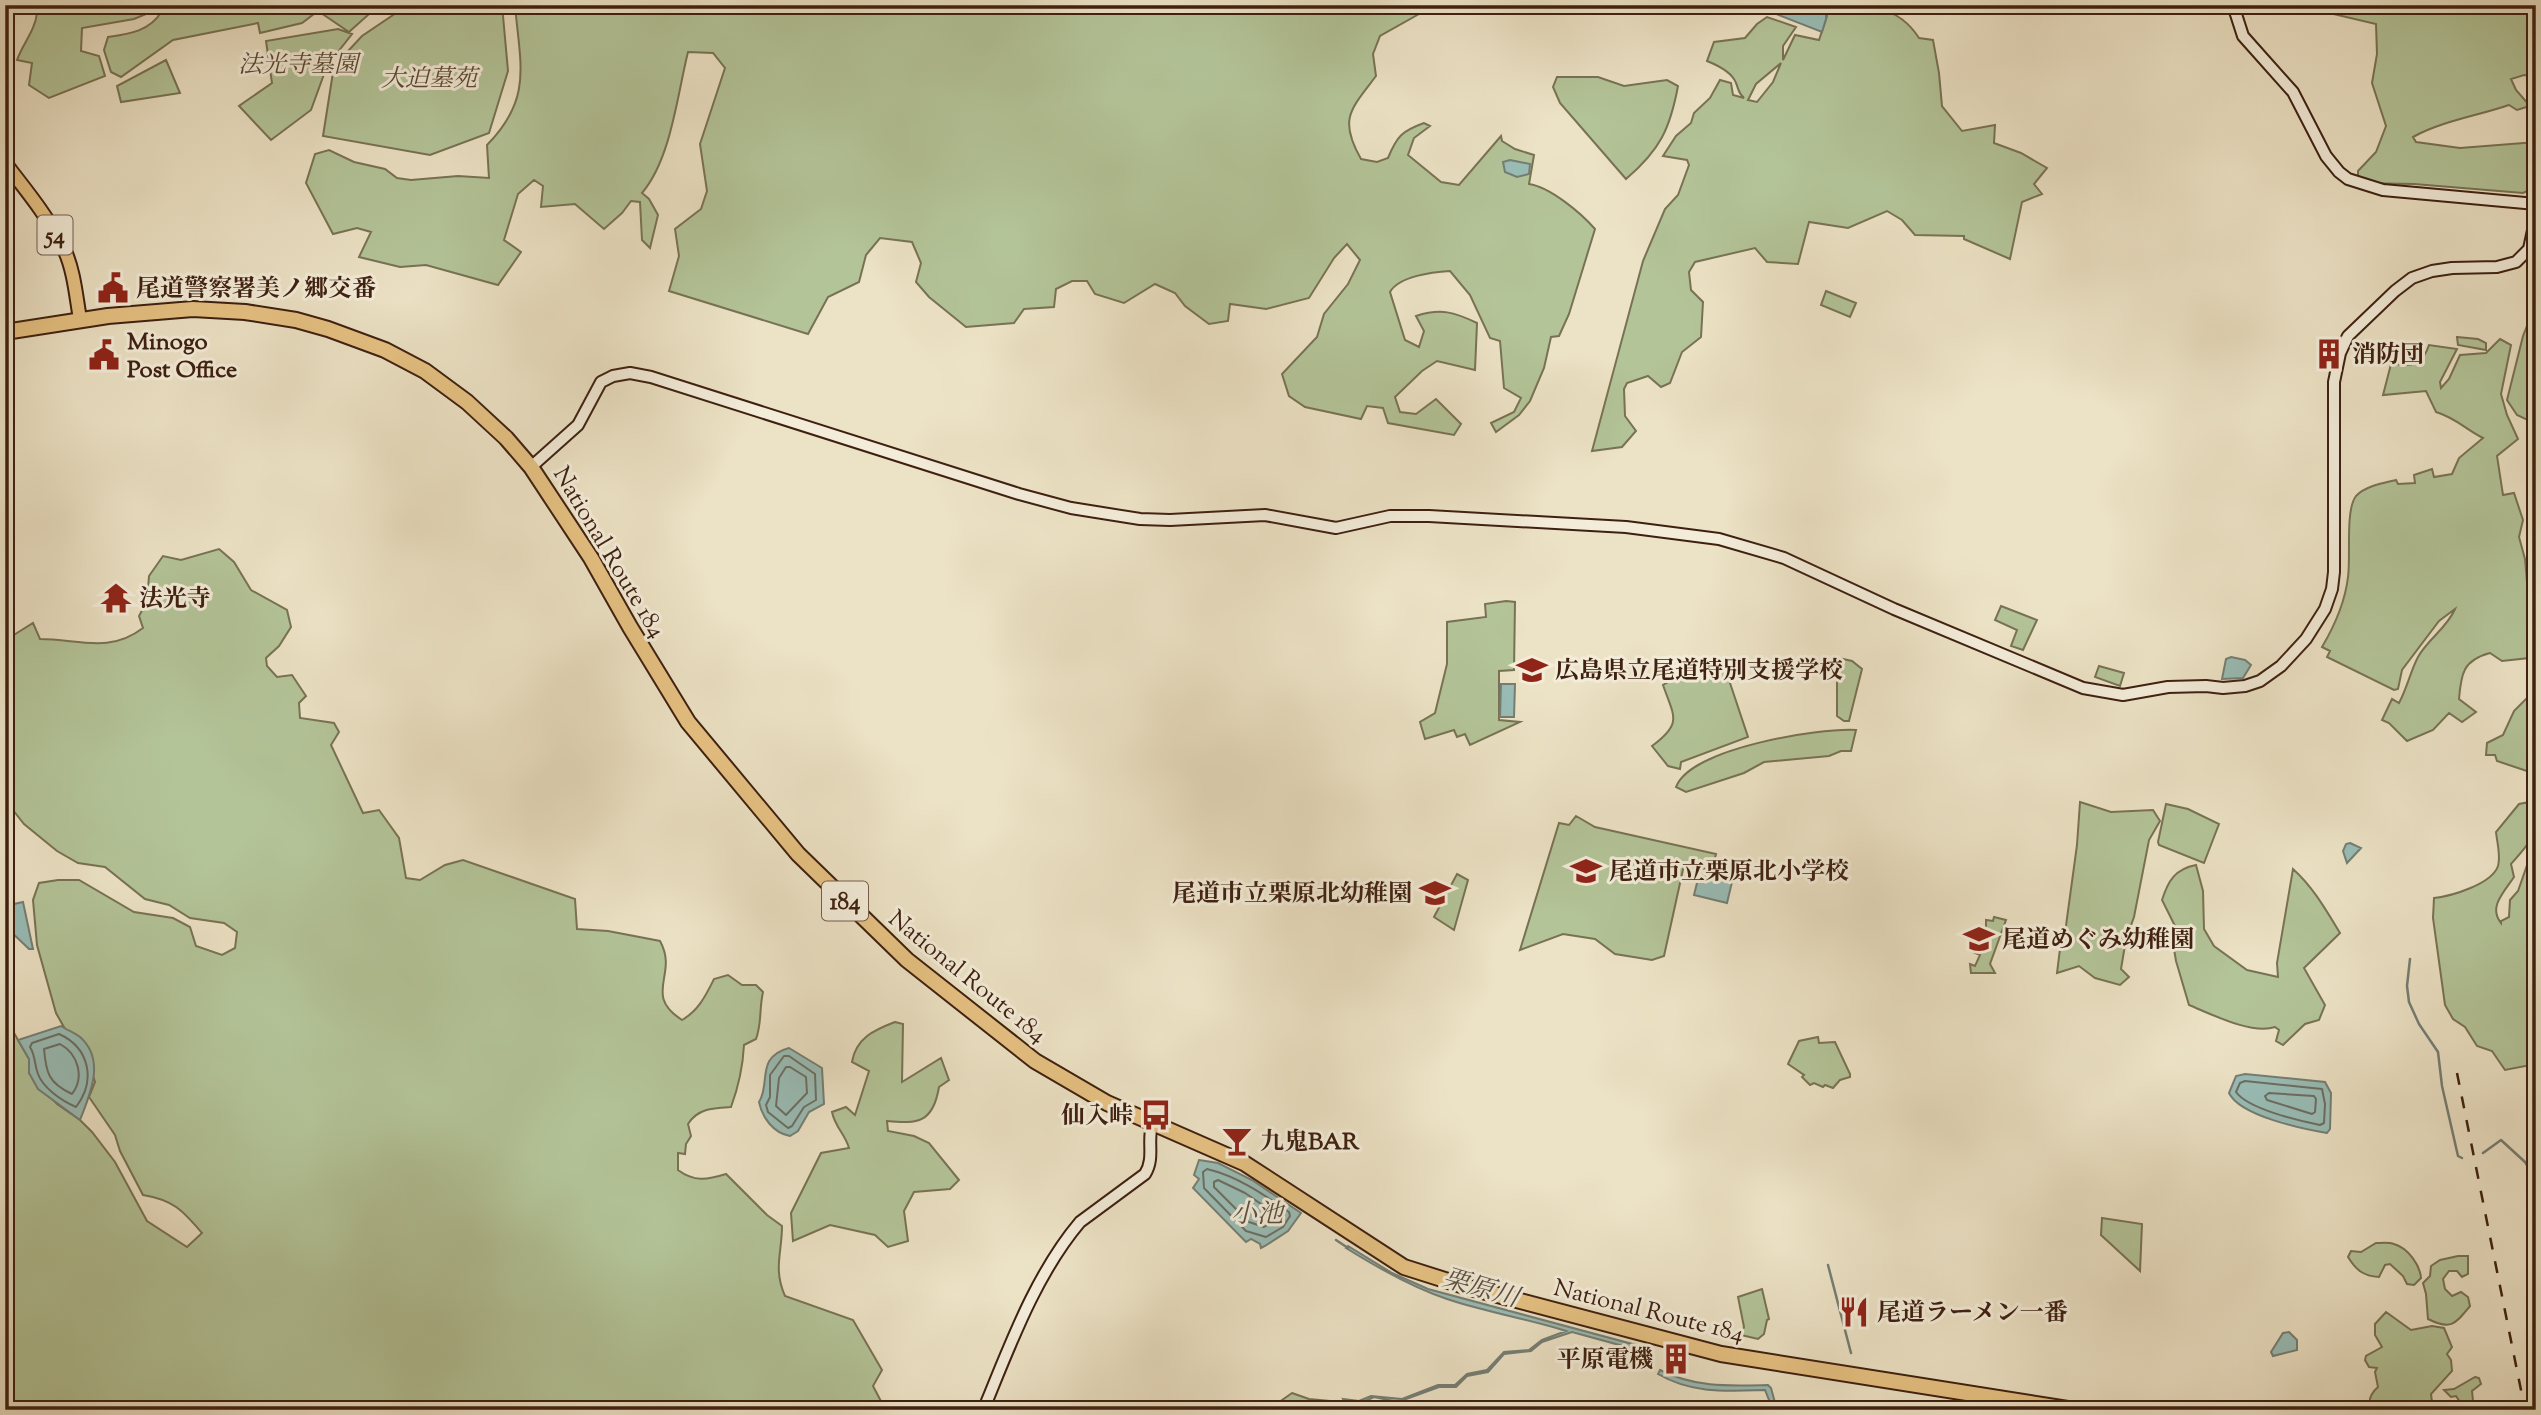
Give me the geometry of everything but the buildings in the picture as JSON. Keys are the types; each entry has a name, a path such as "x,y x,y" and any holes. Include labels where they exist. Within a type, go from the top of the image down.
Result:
{"highway":[{"name":"National Route 184","path":"5,332 80,319 193,309 245,312 296,320 328,329 385,350 425,371 467,402 506,438 531,467 592,558 688,722 798,854 907,960 1035,1061 1107,1103 1152,1125 1244,1163 1404,1267 1432,1278 1721,1354 2074,1410"}],"main road":[{"name":"54","path":"5,163 38,205 64,249 72,273 80,319"}],"street":[{"path":"2233,5 2243,36 2293,92 2326,156 2333,166 2348,178 2370,188 2395,192 2536,204"},
{"path":"531,467 578,425 601,382 612,376 630,373 651,377 1019,494 1082,510 1140,519 1170,520 1265,515 1336,528 1390,516 1429,516 1615,526 1707,538 1784,558 1894,609 2083,688 2123,695 2168,687 2245,686 2260,681 2290,658 2319,622 2332,589 2334,382 2340,353 2348,337 2412,278 2452,268 2497,267 2516,262 2529,249 2536,216"},
{"path":"987,1401 1028,1309 1059,1251 1080,1222 1145,1174 1152,1153 1149,1134 1152,1125"}],"green space":[{"path":"49,5 81,5 114,11 128,5 384,5 349,32 321,13 314,14 302,23 260,33 258,23 173,40 121,77 111,72 104,50 108,37 132,33 145,27 162,11 82,28 81,51 99,56 105,76 49,98 29,85 32,63 17,60 34,26 37,13"},
{"name":"大迫墓苑","path":"408,5 502,5 508,71 489,133 430,155 323,136 334,66 362,36"},
{"path":"515,5 1435,5 1380,36 1373,54 1376,76 1350,115 1350,134 1361,159 1377,162 1388,158 1401,135 1424,123 1430,126 1414,138 1408,155 1441,182 1459,185 1501,136 1502,141 1515,149 1534,155 1529,184 1555,195 1595,229 1569,314 1559,336 1551,337 1544,368 1530,401 1519,415 1496,432 1491,423 1514,412 1521,398 1504,388 1500,341 1490,338 1470,295 1450,271 1408,279 1390,292 1405,340 1419,347 1424,331 1416,316 1447,312 1477,323 1475,370 1437,361 1422,371 1395,397 1400,412 1416,414 1436,399 1461,424 1454,435 1388,423 1383,408 1367,406 1361,419 1305,407 1289,396 1282,374 1317,337 1324,314 1348,284 1360,260 1347,244 1334,258 1309,298 1266,309 1230,304 1228,321 1209,324 1185,306 1175,293 1155,284 1124,303 1095,294 1087,281 1072,281 1056,289 1054,307 1024,309 1014,323 966,327 929,297 916,282 921,263 912,242 880,238 866,255 859,282 828,297 808,334 669,291 679,256 675,229 701,209 707,191 700,144 725,68 713,53 688,52 666,145 652,179 642,193 649,199 658,215 650,248 642,240 640,202 631,201 604,229 575,204 541,207 543,186 534,180 518,194 504,240 521,252 498,285 426,265 400,267 359,257 371,232 357,228 333,234 306,183 315,154 329,150 354,162 385,169 397,178 411,180 458,176 489,178 487,145 502,128 511,112 520,80"},
{"path":"1823,5 1877,8 1900,18 1919,38 1933,40 1942,106 1962,131 1995,125 1994,143 2021,153 2047,168 2034,184 2042,194 2022,202 2010,259 1964,239 1964,236 1915,235 1902,220 1887,211 1848,228 1809,222 1798,264 1767,262 1755,248 1695,262 1689,272 1691,290 1703,302 1701,337 1682,352 1670,383 1661,387 1648,376 1627,383 1624,389 1625,416 1636,431 1622,447 1592,451 1643,261 1665,209 1678,195 1689,165 1687,160 1663,156 1676,136 1691,123 1694,113 1710,98 1720,80 1731,83 1733,95 1744,98 1731,75 1707,61 1714,42 1745,38 1767,17 1796,27 1783,46 1783,60 1795,35 1819,40 1827,16","holes":["1781,63 1773,82 1757,102 1748,100 1756,84"]},
{"path":"2328,5 2536,5 2536,77 2524,75 2511,79 2516,90 2530,106 2517,110 2509,105 2424,131 2413,137 2416,142 2460,148 2536,142 2536,187 2523,193 2414,184 2358,183 2358,171 2376,152 2386,126 2372,83 2377,54 2376,24 2329,13"},
{"name":"法光寺墓園","path":"338,29 352,34 327,66 311,110 271,140 239,106 272,83 266,41"},
{"path":"166,60 180,93 121,102 117,86"},
{"path":"1557,77 1598,77 1624,86 1667,80 1678,86 1662,138 1626,179 1560,103 1553,87"},
{"path":"1826,291 1856,303 1850,317 1821,305"},
{"path":"2536,303 2534,423 2517,415 2507,400 2523,336"},
{"path":"2457,337 2478,339 2486,343 2486,350 2458,345"},
{"path":"2500,339 2511,345 2501,394 2518,439 2497,456 2503,495 2514,493 2523,520 2519,537 2525,559 2530,617 2529,658 2502,661 2490,653 2474,660 2465,669 2459,699 2476,712 2462,722 2449,713 2433,730 2407,741 2389,723 2382,720 2392,699 2399,703 2418,657 2455,609 2439,621 2402,670 2398,689 2394,690 2327,657 2330,651 2322,647 2339,614 2347,587 2349,523 2353,503 2356,496 2369,487 2396,480 2398,484 2415,483 2414,475 2432,469 2434,477 2452,474 2459,458 2483,438 2436,412 2426,391 2383,395 2391,364 2404,365 2419,361 2429,345 2457,349 2440,382 2441,388 2449,379 2460,355 2486,353"},
{"path":"2536,518 2536,774 2497,761 2495,755 2486,755 2487,743 2503,735 2514,711 2532,693 2535,678 2532,584 2535,559 2528,533"},
{"path":"219,549 234,562 251,590 287,610 291,627 279,646 266,658 267,666 277,677 292,675 306,696 299,703 300,718 334,723 339,732 331,745 363,813 379,810 399,838 406,878 420,880 445,865 463,860 575,899 577,929 608,931 660,941 666,964 662,993 664,1001 670,1011 682,1020 697,1007 714,979 728,975 742,985 756,985 763,992 758,1033 756,1039 744,1045 740,1076 731,1107 707,1110 692,1119 688,1124 691,1136 686,1144 685,1154 678,1153 678,1170 690,1177 701,1179 726,1174 767,1215 782,1226 779,1277 785,1296 853,1320 882,1370 873,1386 884,1407 889,1410 5,1410 5,1002 11,1009 10,1026 29,1059 29,1073 57,1104 92,1132 115,1162 147,1221 187,1247 202,1233 170,1203 143,1195 120,1151 115,1135 89,1097 95,1082 81,1038 65,1029 56,1013 37,945 33,900 39,883 79,880 134,912 173,918 190,927 196,946 222,955 235,948 237,932 224,923 190,918 169,905 145,899 105,867 78,863 57,851 24,824 5,800 5,642 33,623 40,639 105,643 130,636 143,628 139,616 147,601 149,576 163,556 181,560"},
{"path":"1515,602 1514,670 1499,671 1499,720 1520,722 1470,745 1465,734 1457,737 1454,730 1425,739 1420,722 1435,713 1447,664 1447,622 1486,617 1485,604"},
{"path":"2001,606 2037,620 2023,650 2011,646 2017,630 1995,620"},
{"path":"1834,657 1852,661 1862,669 1849,721 1837,716 1837,670"},
{"path":"1717,663 1724,665 1748,737 1681,762 1680,769 1668,766 1652,746 1672,725 1673,712 1663,685 1690,670"},
{"path":"2099,666 2124,673 2120,686 2095,677"},
{"path":"1856,730 1851,751 1841,751 1829,756 1764,762 1744,773 1686,792 1676,787 1686,773 1705,761 1730,751 1786,737"},
{"path":"2535,801 2532,836 2511,864 2514,877 2499,900 2496,911 2501,923 2509,917 2510,900 2518,891 2533,848 2536,848 2536,894 2532,911 2535,938 2531,941 2536,944 2536,1064 2505,1070 2492,1051 2477,1046 2465,1027 2453,1019 2445,1005 2433,918 2434,898 2470,888 2488,878 2498,866 2496,832 2519,804"},
{"path":"2080,802 2111,812 2153,810 2160,821 2149,840 2134,917 2126,939 2121,969 2129,977 2120,985 2095,978 2079,966 2057,973 2077,845"},
{"path":"2166,804 2188,809 2219,824 2204,863 2159,845"},
{"path":"1576,816 1595,827 1716,854 1712,870 1684,865 1664,956 1652,960 1615,954 1595,939 1563,934 1520,950 1559,823 1569,825"},
{"path":"2196,865 2203,891 2204,929 2214,946 2247,970 2278,977 2277,963 2293,869 2313,891 2340,933 2304,968 2325,1005 2319,1020 2305,1024 2283,1045 2276,1041 2279,1030 2275,1027 2266,1029 2243,1026 2189,1005 2176,961 2173,943 2176,928 2162,900 2173,877 2183,869"},
{"path":"1457,874 1468,880 1454,930 1434,917"},
{"path":"1994,917 2006,920 1990,964 1995,973 1971,973 1970,964 1975,966 1980,955 1973,952 1986,926 1986,920 1993,921"},
{"path":"895,1022 903,1024 902,1082 941,1058 949,1080 939,1087 933,1108 928,1114 915,1121 887,1121 888,1131 914,1136 929,1143 959,1180 950,1189 914,1192 904,1211 908,1241 888,1247 875,1235 830,1225 793,1241 791,1213 821,1153 849,1148 832,1112 846,1107 855,1115 869,1071 852,1062 857,1047 867,1036"},
{"path":"1818,1037 1819,1043 1835,1042 1850,1074 1850,1077 1840,1080 1833,1088 1814,1083 1810,1085 1802,1077 1804,1075 1788,1064 1799,1041"},
{"path":"2102,1218 2142,1224 2140,1271 2101,1235"},
{"path":"2376,1243 2392,1243 2404,1249 2416,1263 2421,1278 2414,1285 2407,1284 2403,1276 2390,1264 2385,1265 2379,1277 2360,1272 2348,1257 2351,1251 2361,1252"},
{"path":"2468,1256 2468,1274 2462,1277 2457,1271 2449,1271 2443,1279 2445,1289 2452,1296 2461,1292 2468,1297 2470,1306 2453,1323 2436,1323 2428,1319 2423,1283 2430,1276 2431,1266 2440,1260"},
{"path":"1762,1289 1769,1319 1764,1334 1758,1339 1741,1335 1744,1327 1738,1297"},
{"path":"2386,1312 2411,1330 2432,1326 2444,1328 2452,1347 2447,1354 2451,1360 2452,1371 2431,1394 2432,1402 2445,1410 2371,1410 2370,1397 2378,1387 2375,1372 2377,1368 2369,1367 2365,1360 2366,1356 2382,1347 2375,1335 2375,1324"},
{"path":"2475,1377 2479,1378 2481,1384 2472,1391 2473,1401 2469,1406 2462,1405 2456,1396 2451,1397 2444,1390 2454,1389"},
{"path":"1292,1393 1309,1399 1340,1402 1340,1410 1268,1410"}],"water":[{"path":"1779,5 1826,5 1822,32 1771,12"},
{"path":"1510,160 1530,164 1529,174 1517,177 1505,172 1503,162"},
{"path":"2231,657 2245,660 2251,665 2243,678 2222,679 2226,659"},
{"path":"1501,684 1515,684 1514,717 1500,717"},
{"path":"2346,844 2361,848 2347,863 2343,851"},
{"path":"1699,875 1732,882 1727,903 1694,895"},
{"path":"23,902 33,949 29,949 5,926 5,906"},
{"path":"61,1026 80,1037 92,1056 94,1077 80,1120 38,1089 29,1073 29,1059 18,1040"},
{"path":"789,1048 822,1068 824,1104 809,1112 798,1131 790,1136 778,1132 769,1124 759,1102 768,1064 778,1052"},
{"path":"2245,1074 2325,1082 2331,1093 2330,1129 2327,1133 2273,1120 2235,1101 2229,1093 2236,1076"},
{"name":"小池","path":"1199,1160 1218,1163 1252,1180 1301,1213 1288,1231 1265,1246 1261,1248 1260,1244 1251,1239 1246,1242 1193,1188 1199,1179 1194,1175"},
{"path":"1348,1246 1392,1273 1428,1289 1636,1345 1652,1363 1649,1366 1634,1349 1572,1332 1542,1342 1531,1351 1504,1354 1488,1372 1467,1376 1456,1387 1439,1387 1398,1402 1374,1397 1361,1403 1344,1401 1343,1399 1359,1401 1371,1396 1402,1399 1438,1385 1455,1385 1467,1374 1487,1370 1504,1352 1529,1350 1542,1340 1566,1331 1434,1294 1383,1270 1346,1248"},
{"path":"2289,1332 2297,1340 2297,1350 2273,1356 2271,1352 2283,1333"},
{"path":"1660,1370 1700,1383 1768,1385 1777,1410 1773,1410 1765,1390 1723,1391 1697,1388 1658,1374"}],"waterway":[{"path":"2410,959 2407,986 2409,1002 2419,1024 2438,1052 2442,1086 2458,1156 2462,1158"},
{"path":"2483,1153 2501,1140 2525,1162 2536,1179"},
{"name":"栗原川","path":"1336,1240 1348,1248"},
{"path":"1828,1265 1851,1353"}],"railway":[{"path":"2457,1073 2525,1410"}],"place":[{"name":"尾道警察署美ノ郷交番","path":"113,288"},
{"name":"消防団","path":"2329,354"},
{"name":"Minogo Post Office","path":"104,355"},
{"name":"法光寺","path":"116,598"},
{"name":"広島県立尾道特別支援学校","path":"1532,670"},
{"name":"尾道市立栗原北小学校","path":"1586,871"},
{"name":"尾道市立栗原北幼稚園","path":"1435,893"},
{"name":"尾道めぐみ幼稚園","path":"1979,939"},
{"name":"仙入峠","path":"1156,1115"},
{"name":"九鬼BAR","path":"1237,1141"},
{"name":"尾道ラーメン一番","path":"1854,1312"},
{"name":"平原電機","path":"1676,1359"}]}
